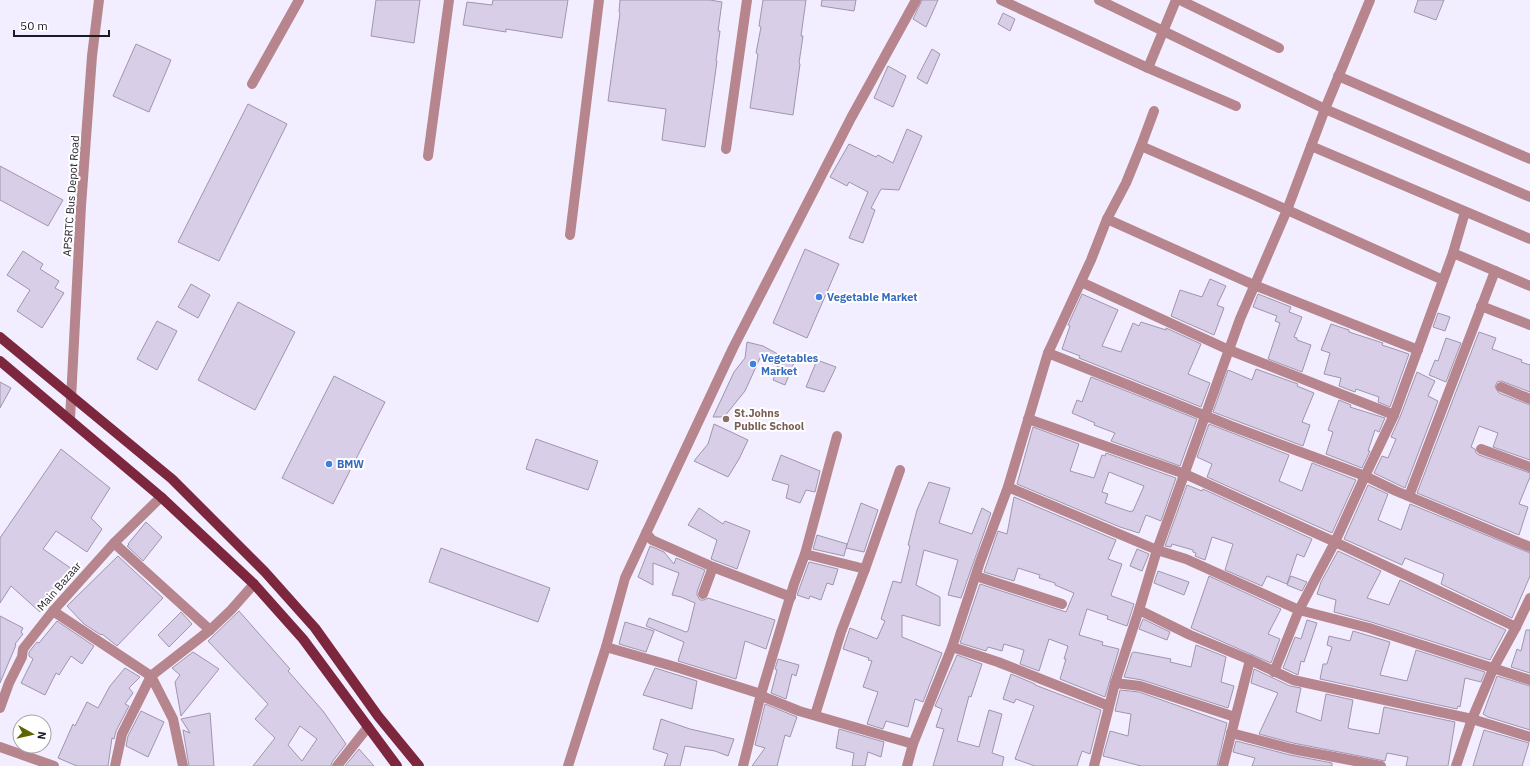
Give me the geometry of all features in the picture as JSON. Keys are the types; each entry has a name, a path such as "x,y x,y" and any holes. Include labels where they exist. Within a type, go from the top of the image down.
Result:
{"main road":[{"path":"0,337 172,479 265,572 315,628 378,716 419,766"},
{"path":"0,361 161,497 254,584 303,638 397,766"}],"street":[{"name":"APSRTC Bus Depot Road","path":"70,419 81,206 92,56 99,0"},
{"path":"252,84 299,0"},
{"path":"428,156 449,0"},
{"path":"570,235 599,0"},
{"path":"726,149 747,0"},
{"path":"568,766 606,647 625,578 733,348 851,118 916,0"},
{"path":"1001,0 1148,68 1236,106"},
{"path":"1099,0 1325,109 1530,197"},
{"path":"1148,68 1176,0"},
{"path":"1180,0 1279,48"},
{"path":"1094,766 1115,683 1157,550 1184,474 1240,319 1287,210 1338,76 1370,0"},
{"path":"1338,76 1530,159"},
{"path":"907,766 913,744 952,647 980,562 1008,487 1048,353 1081,282 1107,220 1126,183 1154,111"},
{"path":"1141,146 1443,280"},
{"path":"1311,146 1530,240"},
{"path":"1274,672 1299,610 1335,542 1394,415 1453,253 1465,212"},
{"path":"1107,220 1254,285 1418,350"},
{"path":"1453,253 1530,286"},
{"path":"1409,496 1495,271"},
{"path":"1081,282 1229,350 1394,415"},
{"path":"1481,306 1530,325"},
{"path":"1048,353 1206,416 1365,476 1530,548"},
{"path":"1501,387 1530,399"},
{"path":"1028,419 1184,474 1335,542 1516,627"},
{"path":"743,766 761,694 806,554 837,436"},
{"path":"1481,448 1530,467"},
{"path":"815,715 841,632 866,569 900,470"},
{"path":"1008,487 1157,550 1186,559 1299,610 1369,628 1494,667 1530,680"},
{"name":"Main Bazaar","path":"0,708 2,695 22,657 23,649 53,611 114,543 161,497"},
{"path":"646,533 652,540 713,567 791,597"},
{"path":"114,543 210,630"},
{"path":"806,554 866,569"},
{"path":"702,594 713,567"},
{"path":"976,576 1062,604"},
{"path":"115,766 122,734 151,676 210,630 231,610 254,584"},
{"path":"1456,766 1472,719 1494,667 1530,598"},
{"path":"1139,610 1190,635 1293,680 1472,719 1530,737"},
{"path":"53,611 151,676 173,720 183,766"},
{"path":"606,647 679,668 761,694 764,697 815,715 913,744"},
{"path":"952,647 998,662 1109,706"},
{"path":"1224,766 1250,660"},
{"path":"1115,683 1140,686 1235,717"},
{"path":"337,766 368,728"},
{"path":"1231,733 1292,749 1381,766"},
{"path":"0,747 54,766"}],"building":[{"path":"376,0 420,0 414,43 371,36"},
{"path":"493,0 568,0 562,38 506,29 506,32 463,25 467,2 492,5"},
{"path":"620,0 710,0 722,2 718,31 720,31 717,61 705,147 662,140 666,109 608,101 620,13"},
{"path":"763,0 806,0 801,36 803,36 800,64 793,115 750,108 758,54 756,53 761,27 759,26"},
{"path":"822,0 856,0 854,11 821,6"},
{"path":"922,0 938,0 926,27 913,19"},
{"path":"1418,0 1444,0 1436,20 1414,12"},
{"path":"1003,13 1015,19 1010,31 998,24"},
{"path":"136,44 171,60 149,112 113,96"},
{"path":"932,49 940,54 927,84 917,78"},
{"path":"888,66 906,76 893,107 874,98"},
{"path":"248,104 287,124 219,261 178,242"},
{"path":"907,129 922,136 899,190 881,189 871,208 875,210 863,243 849,238 868,192 849,182 847,186 830,177 849,144 876,157 878,155 893,163"},
{"path":"0,166 63,200 48,226 0,200"},
{"path":"805,249 839,264 807,338 773,323"},
{"path":"23,251 43,264 40,269 59,281 55,288 64,293 42,328 17,311 30,290 7,275"},
{"path":"1210,279 1226,286 1217,305 1224,308 1214,335 1171,316 1180,290 1202,297"},
{"path":"191,284 210,295 198,318 178,307"},
{"path":"1082,294 1118,310 1102,346 1121,352 1133,323 1139,326 1141,322 1166,330 1166,328 1201,344 1188,374 1210,383 1201,407 1079,358 1080,356 1062,349 1070,326 1068,325"},
{"path":"1258,294 1291,307 1289,312 1302,317 1294,337 1297,338 1297,340 1311,345 1302,372 1268,359 1280,323 1275,321 1277,316 1253,307"},
{"path":"238,302 295,332 255,410 198,380"},
{"path":"1438,313 1450,317 1445,331 1433,327"},
{"path":"157,321 177,331 157,370 137,359"},
{"path":"1331,324 1349,330 1349,332 1383,343 1382,345 1409,354 1390,407 1378,402 1379,397 1356,389 1355,392 1339,386 1341,378 1324,374 1330,353 1321,350"},
{"path":"1479,332 1496,338 1492,349 1522,360 1521,362 1530,365 1530,392 1501,381 1497,382 1495,387 1499,393 1530,405 1530,460 1493,447 1498,433 1479,426 1471,447 1475,449 1476,453 1479,455 1530,473 1530,477 1519,504 1528,507 1519,535 1417,493"},
{"path":"1446,338 1461,343 1446,382 1429,375 1435,360 1438,361"},
{"path":"747,342 763,346 794,363 785,385 773,380 779,367 760,358 745,391 724,417 713,417 734,372 745,358"},
{"path":"817,360 836,367 824,392 806,387"},
{"path":"1256,369 1298,384 1297,386 1314,393 1302,422 1310,425 1303,446 1213,412 1228,370 1252,380"},
{"path":"1417,372 1435,381 1428,396 1438,401 1405,488 1374,473 1382,456 1388,458 1396,439 1391,437"},
{"path":"334,376 385,402 333,504 282,478"},
{"path":"1091,377 1197,419 1180,466 1111,441 1115,433 1094,425 1095,423 1072,413 1077,400 1082,402"},
{"path":"0,382 11,388 0,408"},
{"path":"1339,400 1351,405 1350,407 1385,418 1379,432 1375,430 1368,451 1370,451 1362,468 1326,454 1333,432 1328,430"},
{"path":"714,424 748,440 728,477 694,461 708,444"},
{"path":"1209,424 1289,455 1279,481 1302,491 1312,463 1356,480 1332,533 1207,477 1212,464 1197,457"},
{"path":"1033,427 1079,444 1070,471 1094,478 1102,455 1105,456 1106,453 1176,478 1161,521 1146,515 1139,533 1120,527 1017,484","holes":["1109,472 1144,486 1133,511 1131,512 1105,503 1108,494 1102,492"]},
{"path":"536,439 598,461 588,490 526,469"},
{"path":"61,449 110,488 91,518 102,529 87,552 56,531 43,549 72,569 40,612 11,586 0,603 0,538"},
{"path":"781,455 820,471 815,492 806,490 800,503 786,498 789,485 772,480"},
{"path":"929,482 950,488 939,523 972,534 982,508 991,513 961,598 948,595 958,560 924,550 916,585 940,597 940,626 902,615 902,637 942,653 923,702 915,699 908,727 886,721 883,729 867,724 878,692 863,687 872,661 868,660 869,658 843,649 850,628 877,639 885,621 881,619 893,581 901,583 910,546 908,545 917,510"},
{"path":"1187,485 1202,491 1203,489 1312,539 1304,557 1297,554 1287,584 1267,576 1262,586 1225,570 1233,544 1212,537 1205,560 1195,556 1196,553 1193,552 1193,550 1172,544 1171,547 1165,546"},
{"path":"1368,485 1388,494 1378,520 1401,530 1410,504 1530,553 1530,576 1512,618 1441,584 1444,574 1405,558 1402,565 1344,539"},
{"path":"1014,497 1116,540 1108,559 1122,564 1111,595 1134,604 1127,626 1107,619 1108,616 1087,609 1079,635 1103,642 1102,645 1119,649 1105,697 1060,679 1068,646 1049,639 1039,671 1020,664 1024,650 1004,644 1002,651 988,647 986,651 960,643 980,584 1066,612 1074,593 1055,585 1055,583 1039,578 1040,575 1018,568 1014,581 984,572 998,531 1007,534"},
{"path":"861,503 878,510 864,552 846,548"},
{"path":"699,508 723,524 725,521 750,531 737,569 711,559 717,540 688,525"},
{"path":"146,522 162,537 143,561 127,546"},
{"path":"817,535 847,544 844,556 813,549"},
{"path":"650,546 664,552 674,564 676,558 705,570 697,592 700,600 708,598 775,620 766,649 745,641 736,679 678,661 684,642 646,626 649,618 686,632 688,631 695,603 672,595 679,573 653,563 653,585 638,577"},
{"path":"441,548 550,588 538,622 429,582"},
{"path":"1137,549 1149,554 1142,571 1130,566"},
{"path":"1338,551 1381,571 1367,598 1389,605 1400,580 1506,630 1490,660 1371,622 1334,612 1336,600 1317,594 1321,582"},
{"path":"118,556 163,598 117,646 102,634 101,635 84,624 67,606"},
{"path":"809,562 838,569 833,585 827,583 821,600 810,596 809,599 797,595"},
{"path":"1158,571 1189,582 1184,595 1154,583"},
{"path":"1209,576 1281,609 1268,634 1280,639 1271,663 1191,628"},
{"path":"1291,576 1307,582 1302,591 1287,585"},
{"path":"239,611 290,669 288,671 323,711 346,744 332,762 331,766 253,766 275,738 255,719 268,704 208,641","holes":["300,726 317,739 302,761 288,745"]},
{"path":"181,612 192,624 169,647 158,635"},
{"path":"0,616 23,628 21,632 23,634 15,644 16,645 0,683"},
{"path":"1143,619 1170,632 1167,640 1139,629"},
{"path":"1307,620 1317,623 1304,662 1301,661 1298,675 1283,668 1295,637 1301,639"},
{"path":"57,621 94,646 82,664 71,656 59,675 56,673 45,695 21,683 33,659 29,656 29,652 37,642 39,643"},
{"path":"625,622 654,631 646,652 619,644"},
{"path":"1526,630 1530,630 1530,673 1511,667 1517,649 1521,651"},
{"path":"1353,631 1390,642 1380,675 1407,681 1416,650 1485,672 1481,682 1465,678 1460,707 1458,706 1457,709 1320,679 1323,664 1327,664 1332,647 1327,645 1329,636 1350,641"},
{"path":"1196,645 1226,657 1221,682 1234,686 1228,708 1142,680 1124,677 1132,653 1134,652 1171,659 1170,662 1191,667"},
{"path":"193,652 219,669 181,716 175,682 180,675 172,668"},
{"path":"957,655 982,664 971,697 969,696 957,741 979,747 989,710 1002,714 992,753 1004,757 1002,766 933,766 944,729 936,727 942,709 935,706"},
{"path":"778,659 799,665 796,676 792,674 786,699 771,693 777,670 775,669"},
{"path":"125,668 140,677 129,688 133,693 125,704 129,706 116,731 114,739 112,738 108,766 77,766 58,758 73,724 75,726 87,702 98,708 110,686"},
{"path":"655,668 697,681 692,709 643,695"},
{"path":"1254,669 1290,686 1301,688 1296,712 1321,721 1326,694 1353,700 1348,728 1351,729 1379,734 1384,707 1455,722 1448,766 1406,766 1408,757 1387,753 1385,761 1293,743 1259,734 1278,693 1251,683"},
{"path":"1011,674 1035,685 1101,710 1090,754 1082,751 1077,766 1035,766 1015,759 1034,706 1016,699 1014,703 1003,699"},
{"path":"1497,676 1530,686 1530,730 1488,717 1483,714"},
{"path":"1120,690 1139,692 1227,723 1217,766 1141,766 1103,756 1110,731 1128,736 1131,714 1115,711"},
{"path":"765,704 797,717 790,737 785,735 777,766 752,766 765,748 755,745"},
{"path":"141,711 164,722 148,757 126,746 128,736"},
{"path":"210,713 214,766 189,766 183,730 190,733 181,719"},
{"path":"661,719 690,729 734,739 728,756 715,751 685,746 680,766 664,766 668,754 653,749"},
{"path":"839,729 884,742 881,757 868,752 865,766 852,766 854,753 836,748"},
{"path":"1484,730 1529,743 1522,766 1473,766"},
{"path":"1236,741 1290,755 1332,763 1332,766 1252,766 1255,758 1233,752"},
{"path":"359,749 374,766 345,766"}],"place":[{"name":"Vegetable Market","path":"819,297"},
{"name":"Vegetables Market","path":"753,364"},
{"name":"St.Johns Public School","path":"726,419"},
{"name":"BMW","path":"329,464"}]}
